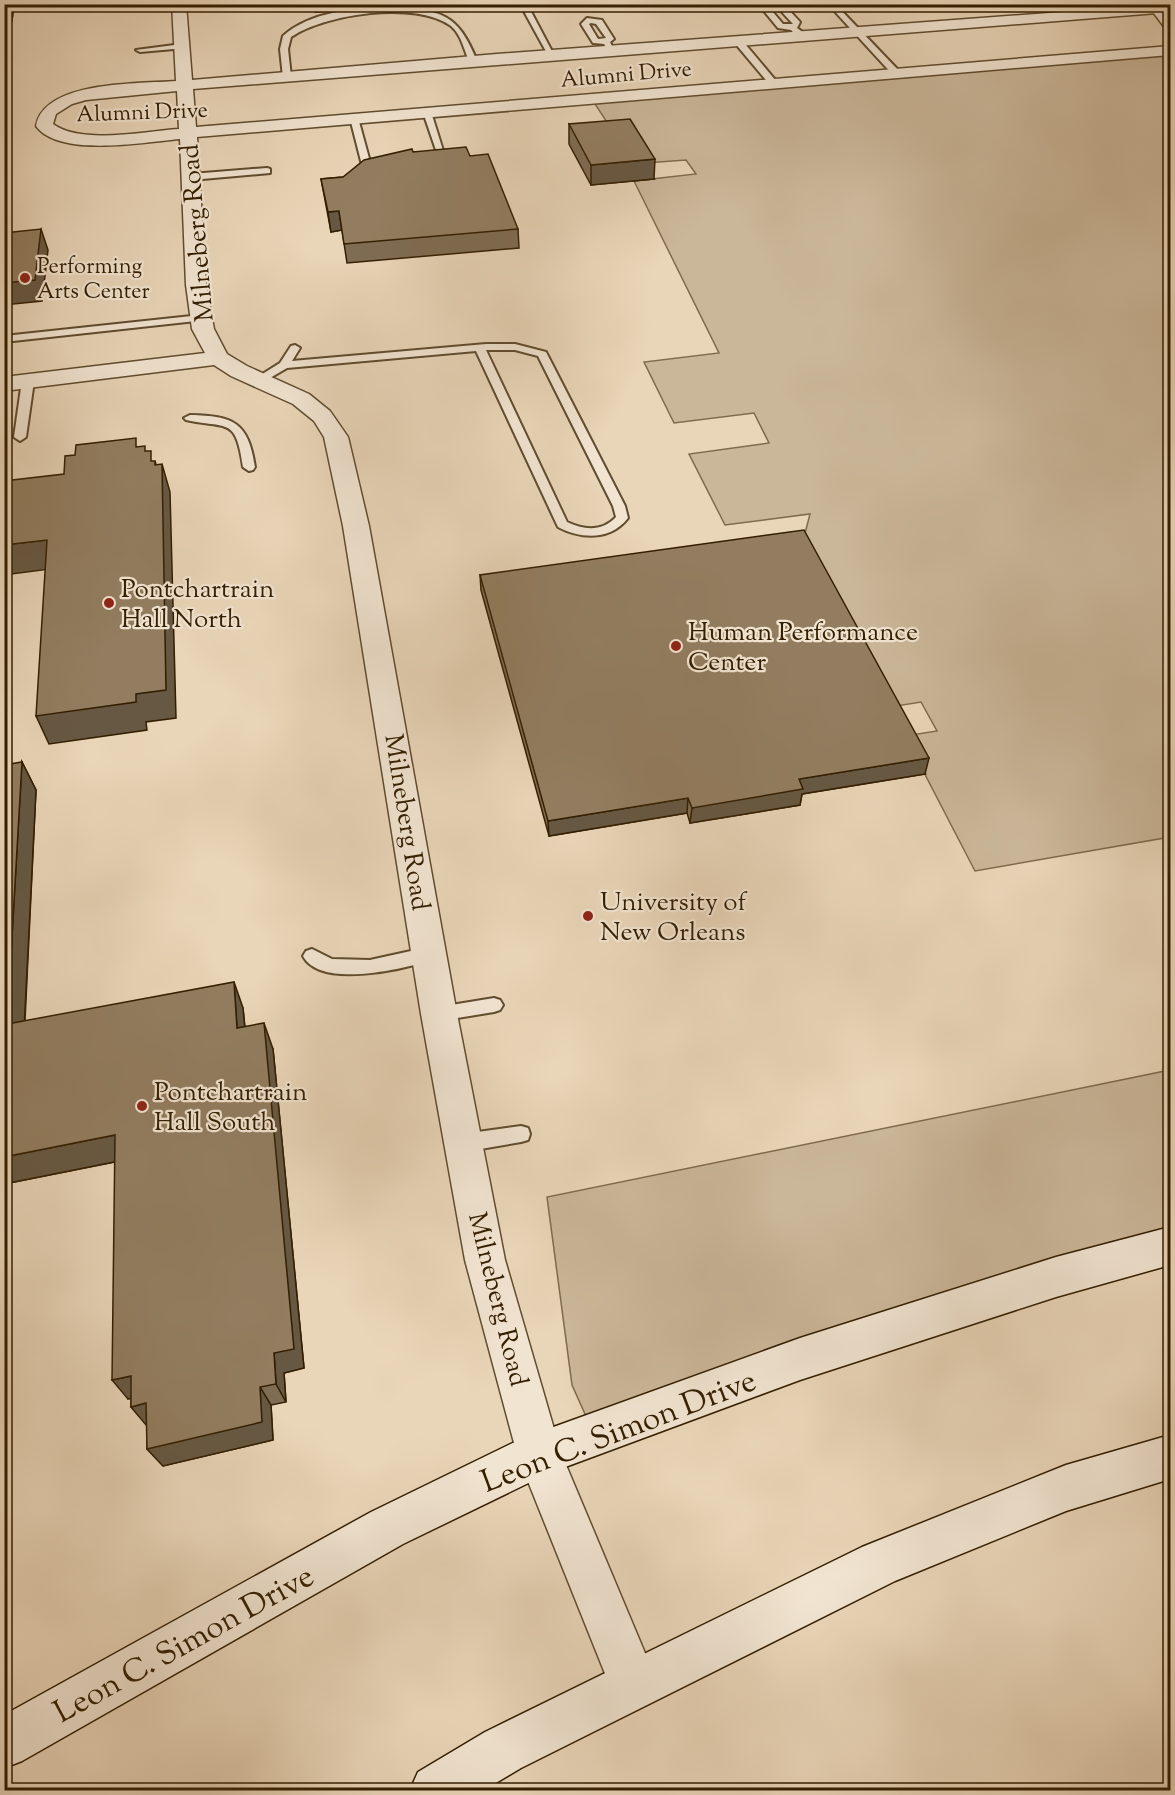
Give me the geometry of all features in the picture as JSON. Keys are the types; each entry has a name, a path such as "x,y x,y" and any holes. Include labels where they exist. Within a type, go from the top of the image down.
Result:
{"street":[{"name":"Milneberg Road","path":"179,4 196,285 201,318 208,342 218,358 313,407 331,427 336,437 356,526 439,1014 485,1260 539,1454 633,1684"},
{"name":"Alumni Drive","path":"1161,7 856,31 797,32 736,40 609,46 552,55 104,92 78,96 52,110 44,121 44,126 59,135 97,140 1170,50"},
{"path":"1161,7 1170,25"},
{"path":"4,384 218,358"},
{"name":"Leon C. Simon Drive","path":"4,1743 387,1528 539,1454 800,1359 1056,1277 1170,1246"},
{"path":"436,1791 503,1750 879,1564 1066,1488 1170,1457"}],"lane":[{"path":"524,4 552,55"},
{"path":"831,4 897,74"},
{"path":"287,77 284,49 287,36 313,20 356,11 407,11 442,17 458,28 473,61"},
{"path":"736,40 774,84"},
{"path":"140,50 182,46"},
{"path":"424,159 444,158 427,112"},
{"path":"354,118 366,165 394,162"},
{"path":"191,177 267,171"},
{"path":"4,339 201,318"},
{"path":"284,366 295,348"},
{"path":"259,380 284,366 480,348 528,348 542,354 619,506 622,518 615,528 597,532 574,531 562,524 480,348"},
{"path":"20,437 28,381"},
{"path":"190,418 224,421 240,430 246,442 249,467"},
{"path":"312,956 330,966 370,967 429,954"},
{"path":"439,1014 494,1005"},
{"path":"463,1143 521,1134"}],"shaded area":[{"path":"1170,50 1170,837 975,871 905,736 937,731 921,702 890,707 802,545 810,514 725,525 689,454 769,443 754,413 674,423 644,362 719,353 634,181 696,174 686,160 645,163 618,139 591,98"},
{"path":"1170,1070 1170,1246 1056,1277 594,1434 572,1385 547,1197"}],"building":[{"path":"630,119 655,159 591,165 569,124"},
{"path":"466,147 470,156 488,154 518,229 344,244 339,211 328,212 321,179 343,177 364,160 412,149 413,152"},
{"path":"41,229 35,280 4,283 4,233"},
{"name":"Pontchartrain Hall North","path":"136,438 136,447 145,446 145,451 151,451 151,461 155,461 155,465 162,464 166,690 136,694 136,702 36,716 47,540 4,545 4,481 64,474 65,456 75,455 76,445"},
{"name":"Human Performance Center","path":"804,530 929,758 799,779 803,789 692,808 688,798 548,821 480,575"},
{"name":"Pontchartrain Hall South","path":"22,762 7,1024 234,982 237,1028 264,1023 294,1349 274,1353 276,1384 260,1387 262,1422 147,1449 146,1403 131,1407 131,1376 112,1380 115,1135 4,1157 4,765"}],"place":[{"name":"Performing Arts Center","path":"25,278"},
{"name":"Pontchartrain Hall North","path":"109,603"},
{"name":"Human Performance Center","path":"676,646"},
{"name":"University of New Orleans","path":"588,916"},
{"name":"Pontchartrain Hall South","path":"142,1106"}]}
